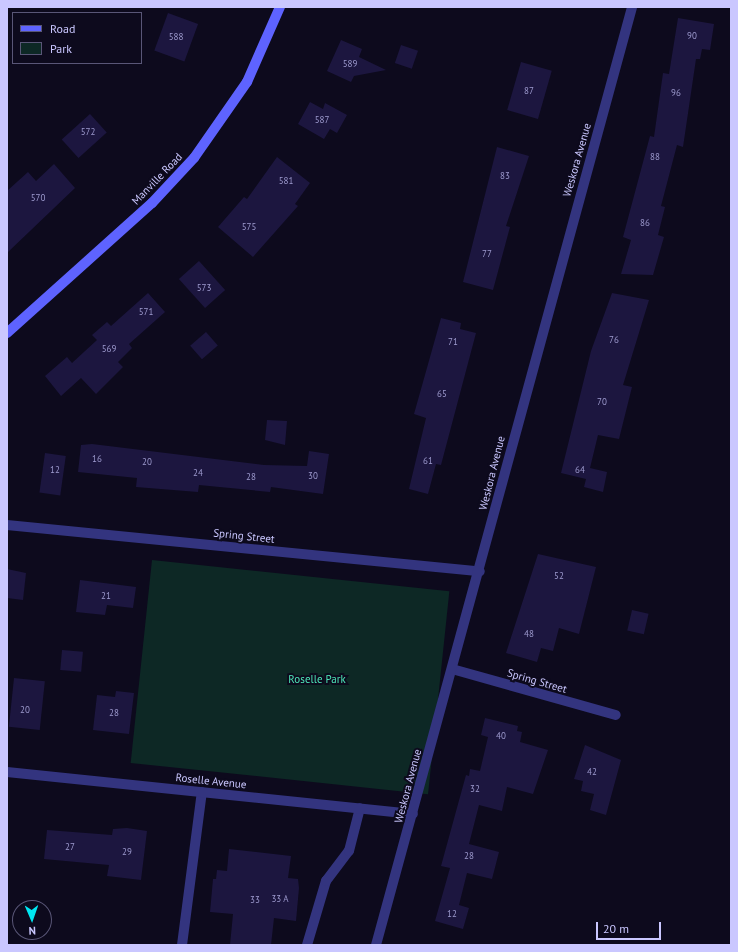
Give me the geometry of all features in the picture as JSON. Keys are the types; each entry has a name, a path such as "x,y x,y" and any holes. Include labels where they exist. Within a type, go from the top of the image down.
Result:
{"main road":[{"name":"Manville Road","path":"7,333 152,203 194,158 247,82 280,7"}],"street":[{"name":"Weskora Avenue","path":"376,945 480,571 526,386 632,7"},
{"name":"Spring Street","path":"7,525 480,571"},
{"name":"Spring Street","path":"452,669 616,716"},
{"name":"Roselle Avenue","path":"7,772 413,814"},
{"path":"182,945 202,792"},
{"path":"306,945 326,881 349,850 360,808"}],"green space":[{"name":"Roselle Park","path":"152,560 449,591 428,794 131,763"}],"building":[{"path":"168,13 198,24 184,62 154,51"},
{"path":"678,18 714,24 710,50 702,49 700,59 696,59 683,147 677,145 661,206 665,207 658,235 664,237 653,275 621,274 631,240 623,237 650,136 654,137 663,73 669,74"},
{"path":"341,40 362,49 359,57 386,70 354,76 351,82 327,71"},
{"path":"401,45 418,51 412,69 395,63"},
{"path":"521,62 552,71 538,119 507,110"},
{"path":"310,102 323,109 325,103 347,115 337,133 330,129 324,139 298,124"},
{"path":"90,114 107,133 78,158 62,139"},
{"path":"497,147 529,156 506,226 510,227 493,290 463,282"},
{"path":"277,157 310,183 295,204 298,206 253,257 218,227 244,197 247,199"},
{"path":"54,164 75,188 7,253 7,191 28,172 36,181"},
{"path":"199,261 225,290 205,308 179,279"},
{"path":"148,293 165,312 129,344 132,348 118,362 123,367 96,394 81,378 61,396 45,376 67,357 72,363 97,340 92,335 107,322 111,326"},
{"path":"612,293 649,300 623,385 632,387 619,439 598,435 590,468 607,472 603,492 584,487 586,479 561,473 591,351"},
{"path":"441,318 461,323 460,329 476,333 441,465 436,464 428,494 409,489 426,418 414,414"},
{"path":"206,332 218,346 202,359 190,346"},
{"path":"267,420 287,421 285,445 265,440"},
{"path":"92,444 264,465 307,466 309,451 329,454 323,494 271,487 270,492 199,485 198,492 136,487 137,478 78,472 81,445"},
{"path":"45,453 66,456 60,496 39,493"},
{"path":"538,554 596,567 579,634 559,628 553,651 541,648 537,662 506,653"},
{"path":"7,569 26,573 23,600 7,598"},
{"path":"80,580 136,587 133,608 107,605 105,615 76,612"},
{"path":"632,610 649,614 644,634 627,630"},
{"path":"62,650 83,652 81,672 60,670"},
{"path":"14,678 45,681 40,730 9,727"},
{"path":"116,691 134,693 129,734 93,730 97,695 115,697"},
{"path":"485,718 518,726 517,731 522,732 520,742 548,750 533,794 507,787 502,811 479,805 469,844 499,852 492,879 467,873 459,905 469,908 463,929 435,921 450,868 441,866 466,775 469,776 470,769 480,771 488,737 481,735"},
{"path":"585,745 621,760 606,815 590,810 594,794 581,791 583,781 574,779"},
{"path":"127,828 147,831 141,880 107,876 109,865 44,859 47,830 112,835 113,829"},
{"path":"229,849 291,856 288,878 298,879 299,888 296,921 274,918 271,945 230,945 233,914 210,912 213,879 216,879 217,870 227,871"}]}
